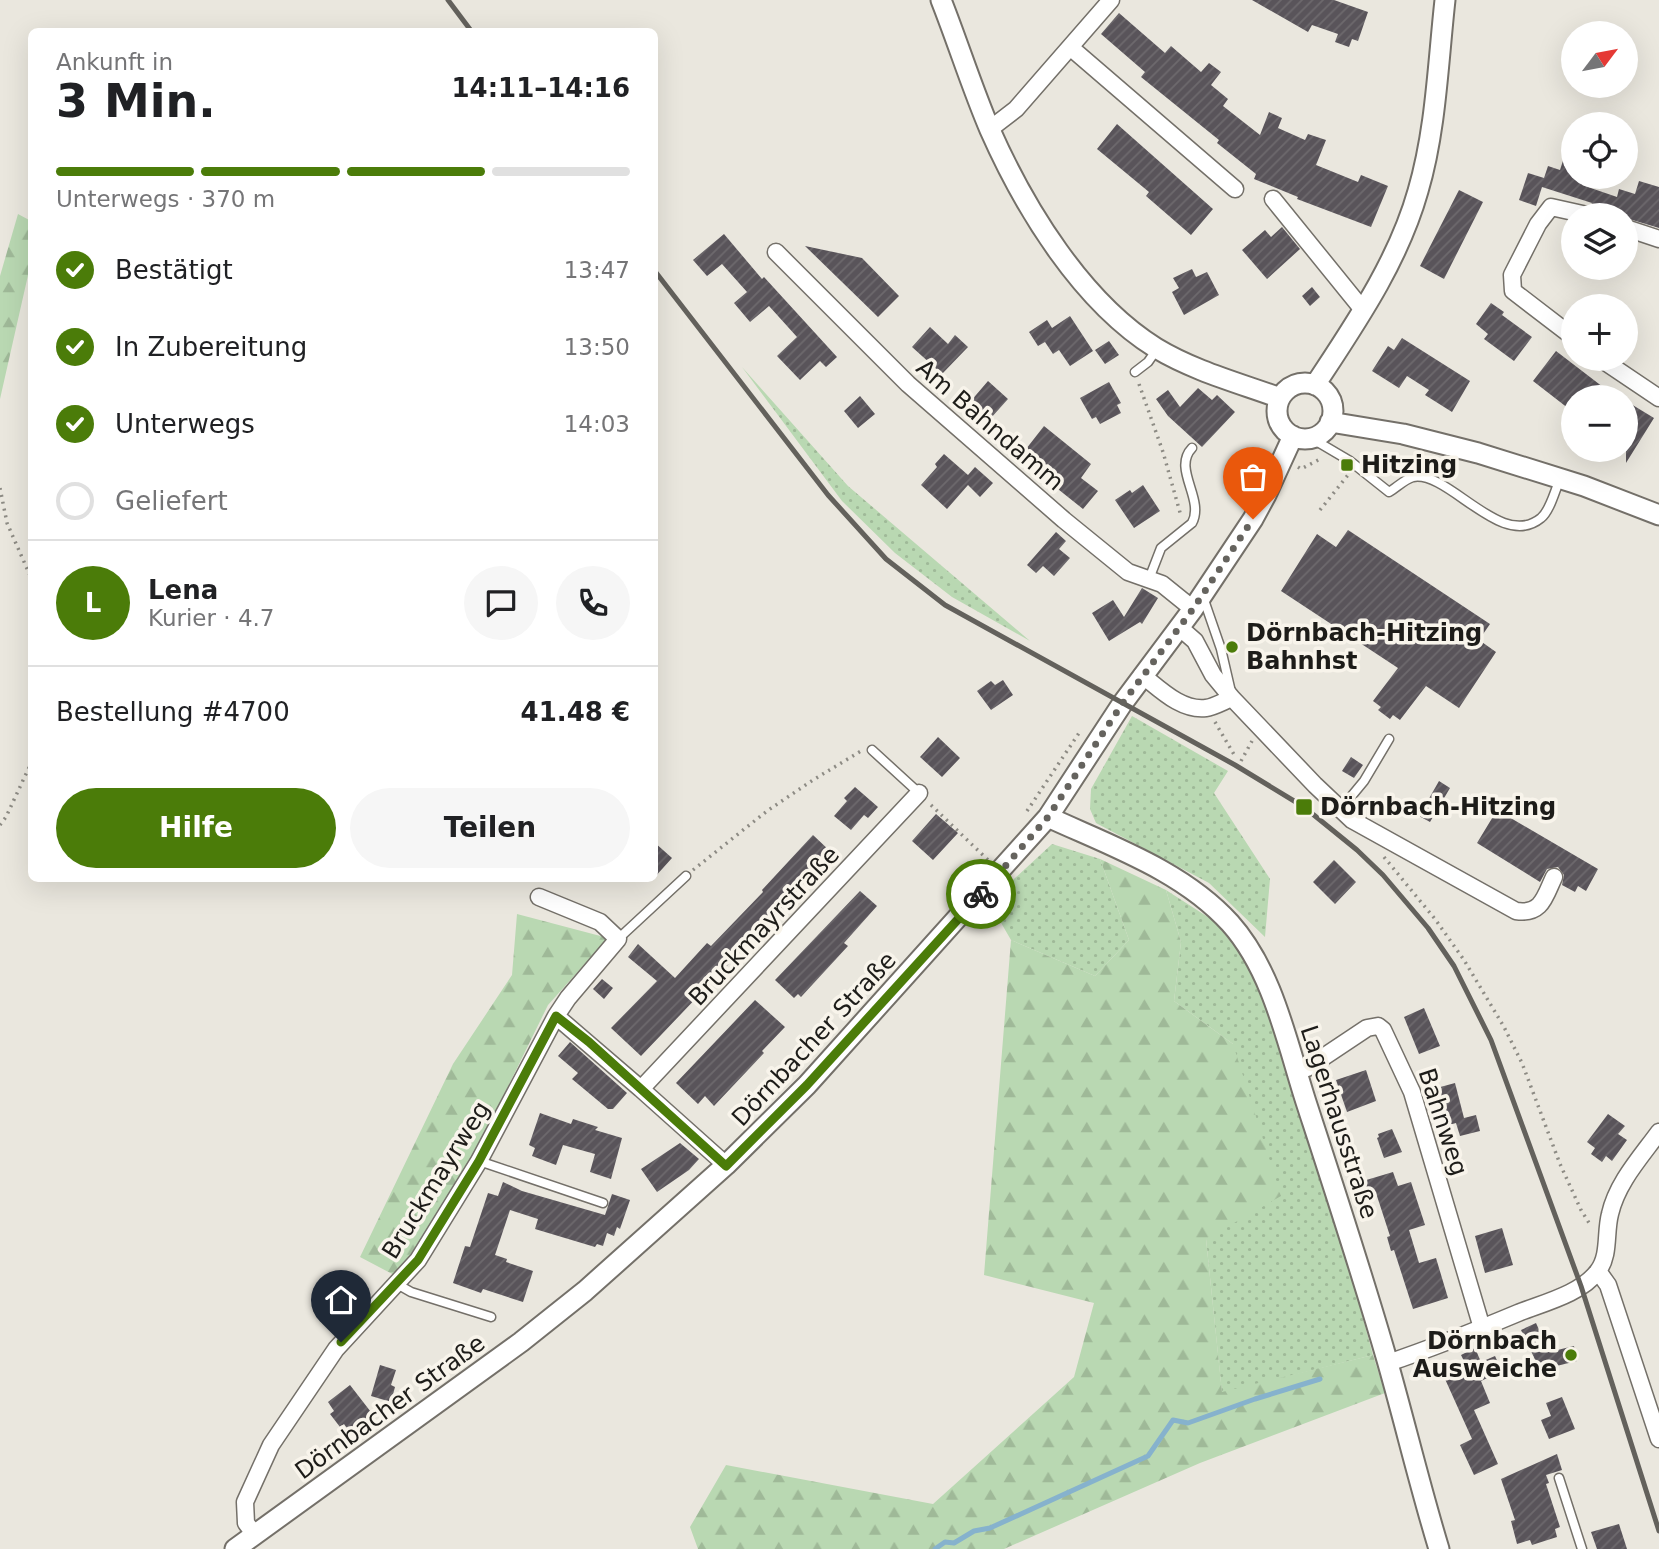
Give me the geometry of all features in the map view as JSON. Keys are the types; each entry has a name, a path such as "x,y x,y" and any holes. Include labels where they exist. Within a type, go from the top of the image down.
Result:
{"street":[{"path":"941,0 990,129 1015,181 1068,262 1100,301 1126,326 1157,348 1192,365 1280,398"},
{"path":"990,129 1016,109 1111,0"},
{"path":"1315,385 1363,310 1395,251 1419,190 1428,147 1445,0"},
{"path":"1070,47 1235,189"},
{"path":"1273,199 1363,310"},
{"path":"1561,209 1551,207 1538,224 1512,275 1513,291 1561,328"},
{"path":"1638,232 1659,239"},
{"name":"Am Bahndamm","path":"776,252 889,366 974,443 1114,561 1128,572 1198,602"},
{"path":"1619,371 1659,398"},
{"path":"1307,383 1315,385 1323,390 1332,405 1330,422 1323,432 1302,437 1280,423 1277,410 1280,398 1291,386 1307,383"},
{"path":"1330,422 1434,440 1584,486 1659,515"},
{"name":"Dörnbacher Straße","path":"235,1549 521,1342 634,1249 726,1166 807,1085 1048,817 1142,675 1198,602 1302,437"},
{"path":"1179,627 1199,647 1213,675 1232,698 1340,810 1362,826 1516,911 1528,913 1536,909 1554,877"},
{"path":"1142,675 1184,704 1207,708 1232,698"},
{"name":"Bruckmayrstraße","path":"641,1089 919,793"},
{"name":"Lagerhausstraße","path":"1048,817 1186,885 1219,912 1242,937 1264,977 1388,1363 1439,1549"},
{"path":"539,897 600,922 618,939 556,1016 726,1166"},
{"name":"Bruckmayrweg","path":"255,1535 246,1523 245,1502 271,1445 336,1349 418,1260 479,1161 556,1016"},
{"name":"Bahnweg","path":"1296,1072 1307,1068 1367,1028 1378,1026 1383,1030 1412,1092 1482,1328"},
{"path":"1388,1363 1482,1328 1587,1282 1598,1271 1604,1259 1610,1213 1617,1193 1628,1173 1659,1132"},
{"path":"1598,1271 1608,1285 1659,1439"}],"lane":[{"path":"1135,372 1148,362 1157,348"},
{"path":"1302,437 1356,465 1389,492 1413,477 1431,480 1504,524 1525,527 1543,517 1560,479"},
{"path":"1149,579 1161,548 1192,523 1196,511 1185,461 1192,448"},
{"path":"1198,602 1228,672 1232,698"},
{"path":"1340,810 1364,781 1389,739"},
{"path":"872,750 919,793"},
{"path":"618,939 686,876"},
{"path":"479,1161 603,1203"},
{"path":"397,1284 411,1292 491,1317"},
{"path":"1559,1478 1582,1549"}],"path":[{"path":"1135,372 1163,452 1184,529"},
{"path":"1320,510 1356,465"},
{"path":"0,488 7,523 28,571"},
{"path":"1207,708 1236,758"},
{"path":"686,876 767,811 855,753 872,750"},
{"path":"0,825 28,770"},
{"path":"919,793 1002,871"},
{"path":"1383,837 1382,854 1464,960 1504,1027 1522,1063 1565,1176 1581,1210 1606,1248"}],"green space":[{"path":"18,214 28,219 28,275 0,399 0,276"},
{"path":"742,367 848,486 1030,641 952,597 895,553 842,501"},
{"path":"1132,716 1228,771 1214,793 1270,879 1265,937 1209,883 1096,823 1090,809 1091,789"},
{"path":"1052,844 1100,859 1129,940 1095,976 1011,940 989,902"},
{"path":"1100,859 1166,890 1181,942 1174,1001 1233,1044 1281,1196 1206,1239 1222,1392 1373,1355 1385,1393 1200,1463 1004,1549 698,1549 690,1527 726,1465 933,1504 1074,1377 1094,1303 984,1275 1011,940 1095,976 1129,940"},
{"path":"1166,890 1214,921 1244,958 1266,1008 1344,1249 1373,1355 1222,1393 1206,1239 1233,1044 1174,1001 1181,942"},
{"path":"517,914 608,938 548,1005 463,1178 396,1276 360,1257 453,1064 512,975"}],"building":[{"path":"1252,0 1334,0 1368,12 1358,41 1352,39 1349,47 1335,42 1338,34 1312,25 1308,32"},
{"path":"1119,13 1165,53 1171,46 1201,72 1209,63 1221,72 1211,85 1228,99 1223,106 1260,135 1269,112 1282,118 1278,128 1305,140 1308,134 1326,140 1316,165 1358,182 1361,175 1388,186 1371,227 1297,199 1298,197 1254,179 1256,174 1217,143 1219,140 1141,77 1145,72 1101,34"},
{"path":"1117,124 1213,209 1191,235 1146,196 1149,192 1097,149"},
{"path":"1548,166 1560,170 1561,167 1561,189 1594,189 1617,197 1619,189 1635,194 1639,181 1659,187 1659,228 1638,222 1638,203 1592,203 1542,187 1536,206 1519,200 1528,173 1544,178"},
{"path":"1459,190 1483,202 1444,279 1420,266"},
{"path":"1282,227 1300,249 1267,279 1242,250 1265,230 1271,237"},
{"path":"724,234 762,279 764,277 837,357 826,367 820,361 800,380 777,356 797,337 769,306 750,322 734,303 747,292 722,264 707,276 693,260"},
{"path":"805,246 862,258 899,296 878,317"},
{"path":"1192,269 1196,277 1207,272 1219,295 1184,315 1172,292 1179,288 1173,278"},
{"path":"1312,287 1320,297 1310,306 1302,296"},
{"path":"1491,303 1504,312 1502,315 1532,337 1514,361 1484,339 1488,334 1476,324"},
{"path":"1070,316 1093,351 1070,366 1059,350 1053,354 1045,342 1038,346 1029,332 1047,320 1052,328"},
{"path":"930,327 948,344 955,335 968,347 942,374 912,347"},
{"path":"1402,338 1470,381 1452,412 1425,395 1429,390 1407,376 1399,388 1372,371 1388,346 1394,350"},
{"path":"1109,341 1119,355 1105,364 1095,350"},
{"path":"1556,351 1561,355 1561,371 1582,371 1600,385 1561,385 1561,403 1533,381"},
{"path":"988,381 1008,399 990,419 970,402"},
{"path":"1109,382 1121,403 1117,405 1121,413 1100,424 1096,417 1092,419 1080,398"},
{"path":"1198,388 1212,400 1217,395 1235,412 1202,447 1168,416 1156,399 1168,390 1180,407"},
{"path":"860,396 875,414 858,428 844,411"},
{"path":"1638,408 1654,418 1638,444"},
{"path":"1044,426 1091,464 1081,478 1098,491 1083,509 1019,458"},
{"path":"944,454 968,475 975,467 993,483 980,497 968,485 947,509 921,485 937,467 935,464"},
{"path":"1143,485 1160,511 1134,528 1115,500"},
{"path":"1348,530 1490,624 1479,640 1496,652 1459,708 1426,686 1400,720 1393,715 1390,719 1378,710 1381,707 1373,701 1398,668 1281,591 1317,534 1336,547"},
{"path":"1056,532 1066,541 1059,549 1070,558 1054,576 1043,566 1036,573 1027,565"},
{"path":"1142,588 1158,598 1142,624 1140,622 1109,641 1092,613 1113,600 1124,617"},
{"path":"1003,680 1013,695 991,710 977,691 991,681 995,685"},
{"path":"938,737 960,758 942,777 920,757"},
{"path":"1351,757 1363,765 1354,778 1342,771"},
{"path":"1439,781 1450,788 1430,822 1419,816"},
{"path":"855,787 878,807 868,818 864,815 851,830 834,816 847,801 844,798"},
{"path":"1497,810 1598,869 1586,891 1578,886 1575,892 1562,885 1564,875 1558,867 1547,869 1540,882 1477,843"},
{"path":"936,814 958,833 933,860 912,841"},
{"path":"813,835 831,852 782,908 641,1056 611,1028 657,981 628,957 638,944 675,978 707,943 711,946"},
{"path":"658,846 672,858 658,874"},
{"path":"1334,860 1356,882 1335,904 1313,882"},
{"path":"860,891 877,906 844,943 848,946 801,997 798,994 794,998 775,980"},
{"path":"602,979 613,988 604,999 593,989"},
{"path":"755,1000 785,1027 714,1106 705,1096 698,1104 676,1083"},
{"path":"1424,1008 1440,1046 1419,1054 1404,1017"},
{"path":"570,1042 627,1093 613,1109 608,1109 572,1079 578,1073 558,1056"},
{"path":"1366,1070 1376,1101 1347,1112 1336,1080"},
{"path":"1455,1083 1464,1118 1476,1115 1480,1131 1460,1136 1456,1123 1438,1128 1429,1094 1433,1089"},
{"path":"540,1113 571,1124 573,1119 598,1127 595,1130 622,1138 611,1179 590,1172 595,1154 563,1145 556,1165 532,1156 535,1148 529,1145"},
{"path":"1608,1114 1625,1126 1618,1134 1627,1140 1612,1161 1606,1156 1602,1162 1591,1154 1595,1148 1587,1142"},
{"path":"1392,1129 1402,1152 1384,1158 1378,1134"},
{"path":"680,1143 699,1159 689,1170 657,1192 641,1169"},
{"path":"1393,1172 1398,1186 1411,1182 1425,1225 1409,1230 1419,1263 1436,1258 1448,1298 1413,1309 1394,1250 1391,1251 1387,1237 1390,1236 1376,1193 1358,1199 1353,1184"},
{"path":"503,1182 522,1191 605,1215 612,1194 630,1200 620,1229 617,1227 614,1236 607,1233 603,1246 597,1244 595,1247 535,1229 538,1219 510,1210 495,1255 507,1259 506,1262 533,1271 523,1302 483,1289 481,1293 453,1283 465,1246 470,1247 488,1193 498,1196"},
{"path":"1502,1228 1513,1265 1485,1273 1475,1236"},
{"path":"1536,1323 1549,1352 1574,1346 1577,1361 1540,1370 1521,1330"},
{"path":"1475,1348 1481,1362 1495,1356 1502,1371 1481,1381 1490,1403 1474,1410 1498,1464 1474,1475 1460,1445 1472,1439 1445,1379 1468,1369 1461,1355"},
{"path":"380,1365 396,1370 391,1385 395,1387 391,1402 371,1396"},
{"path":"350,1385 374,1416 351,1434 344,1424 340,1427 330,1414 334,1411 328,1402"},
{"path":"1562,1397 1575,1429 1549,1439 1541,1420 1551,1416 1546,1403"},
{"path":"1557,1454 1562,1470 1546,1475 1549,1483 1546,1484 1560,1527 1555,1529 1557,1537 1532,1545 1530,1540 1517,1544 1511,1521 1515,1520 1501,1479"},
{"path":"1619,1524 1627,1549 1597,1549 1591,1532"}],"waterway":[{"path":"935,1549 945,1542 954,1543 974,1531 990,1528 1148,1456 1173,1420 1188,1423 1320,1379"}],"railway":[{"path":"448,0 469,28"},
{"path":"658,275 828,495 886,559 945,605 1235,765 1304,807 1383,875 1428,928 1454,966 1491,1040 1581,1286 1659,1531"}],"way so far":[{"path":"981,894 1048,817 1122,704 1193,609 1253,519"}],"place":[{"name":"Hitzing","path":"1347,465"},
{"name":"Dörnbach-Hitzing Bahnhst","path":"1232,647"},
{"name":"Dörnbach-Hitzing","path":"1304,807"},
{"name":"Dörnbach Ausweiche","path":"1571,1355"}],"route":[{"path":"341,1342 418,1260 479,1161 556,1016 589,1042 726,1166 839,1051 981,894"}]}
